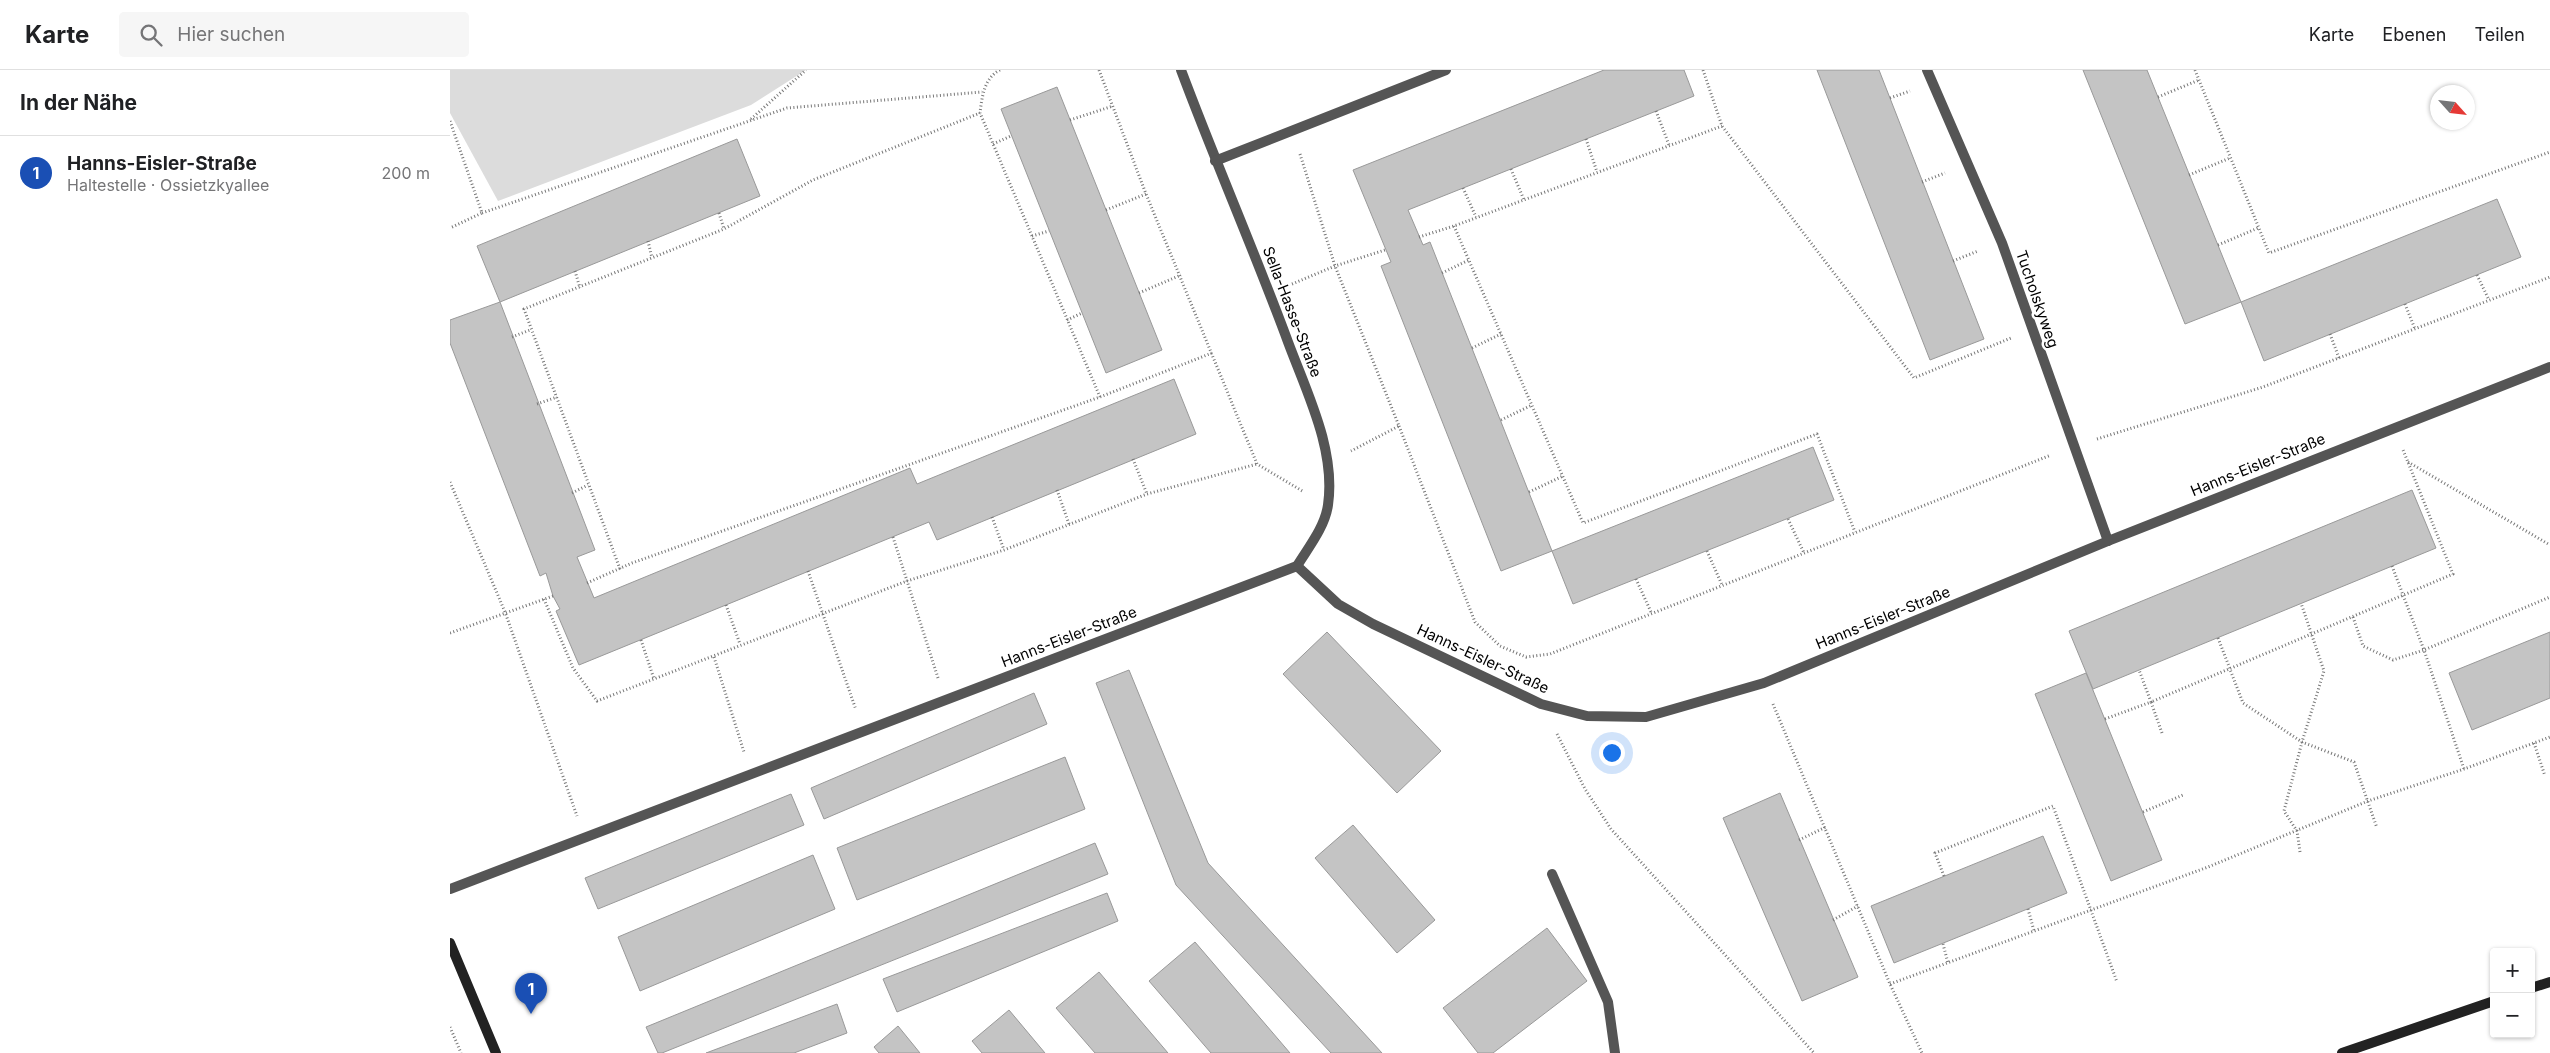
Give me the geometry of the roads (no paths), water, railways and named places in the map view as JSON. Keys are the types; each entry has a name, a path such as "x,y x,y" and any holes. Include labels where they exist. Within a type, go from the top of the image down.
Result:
{"street":[{"name":"Sella-Hasse-Straße","path":"1181,70 1270,294 1316,418 1328,463 1328,506 1316,536 1297,566"},
{"path":"1216,161 1292,129 1446,70"},
{"name":"Tucholskyweg","path":"1927,70 2002,243 2072,447 2108,541"},
{"name":"Hanns-Eisler-Straße","path":"450,889 1297,566 1338,604 1373,624 1541,704 1588,716 1646,717 1764,683 2108,541 2550,367"},
{"path":"1552,874 1608,1002 1615,1053"},
{"path":"450,943 496,1053"},
{"path":"2535,987 2550,982"},
{"path":"2342,1053 2490,1002"}],"place":[{"name":"Hanns-Eisler-Straße","path":"531,1014"}]}
